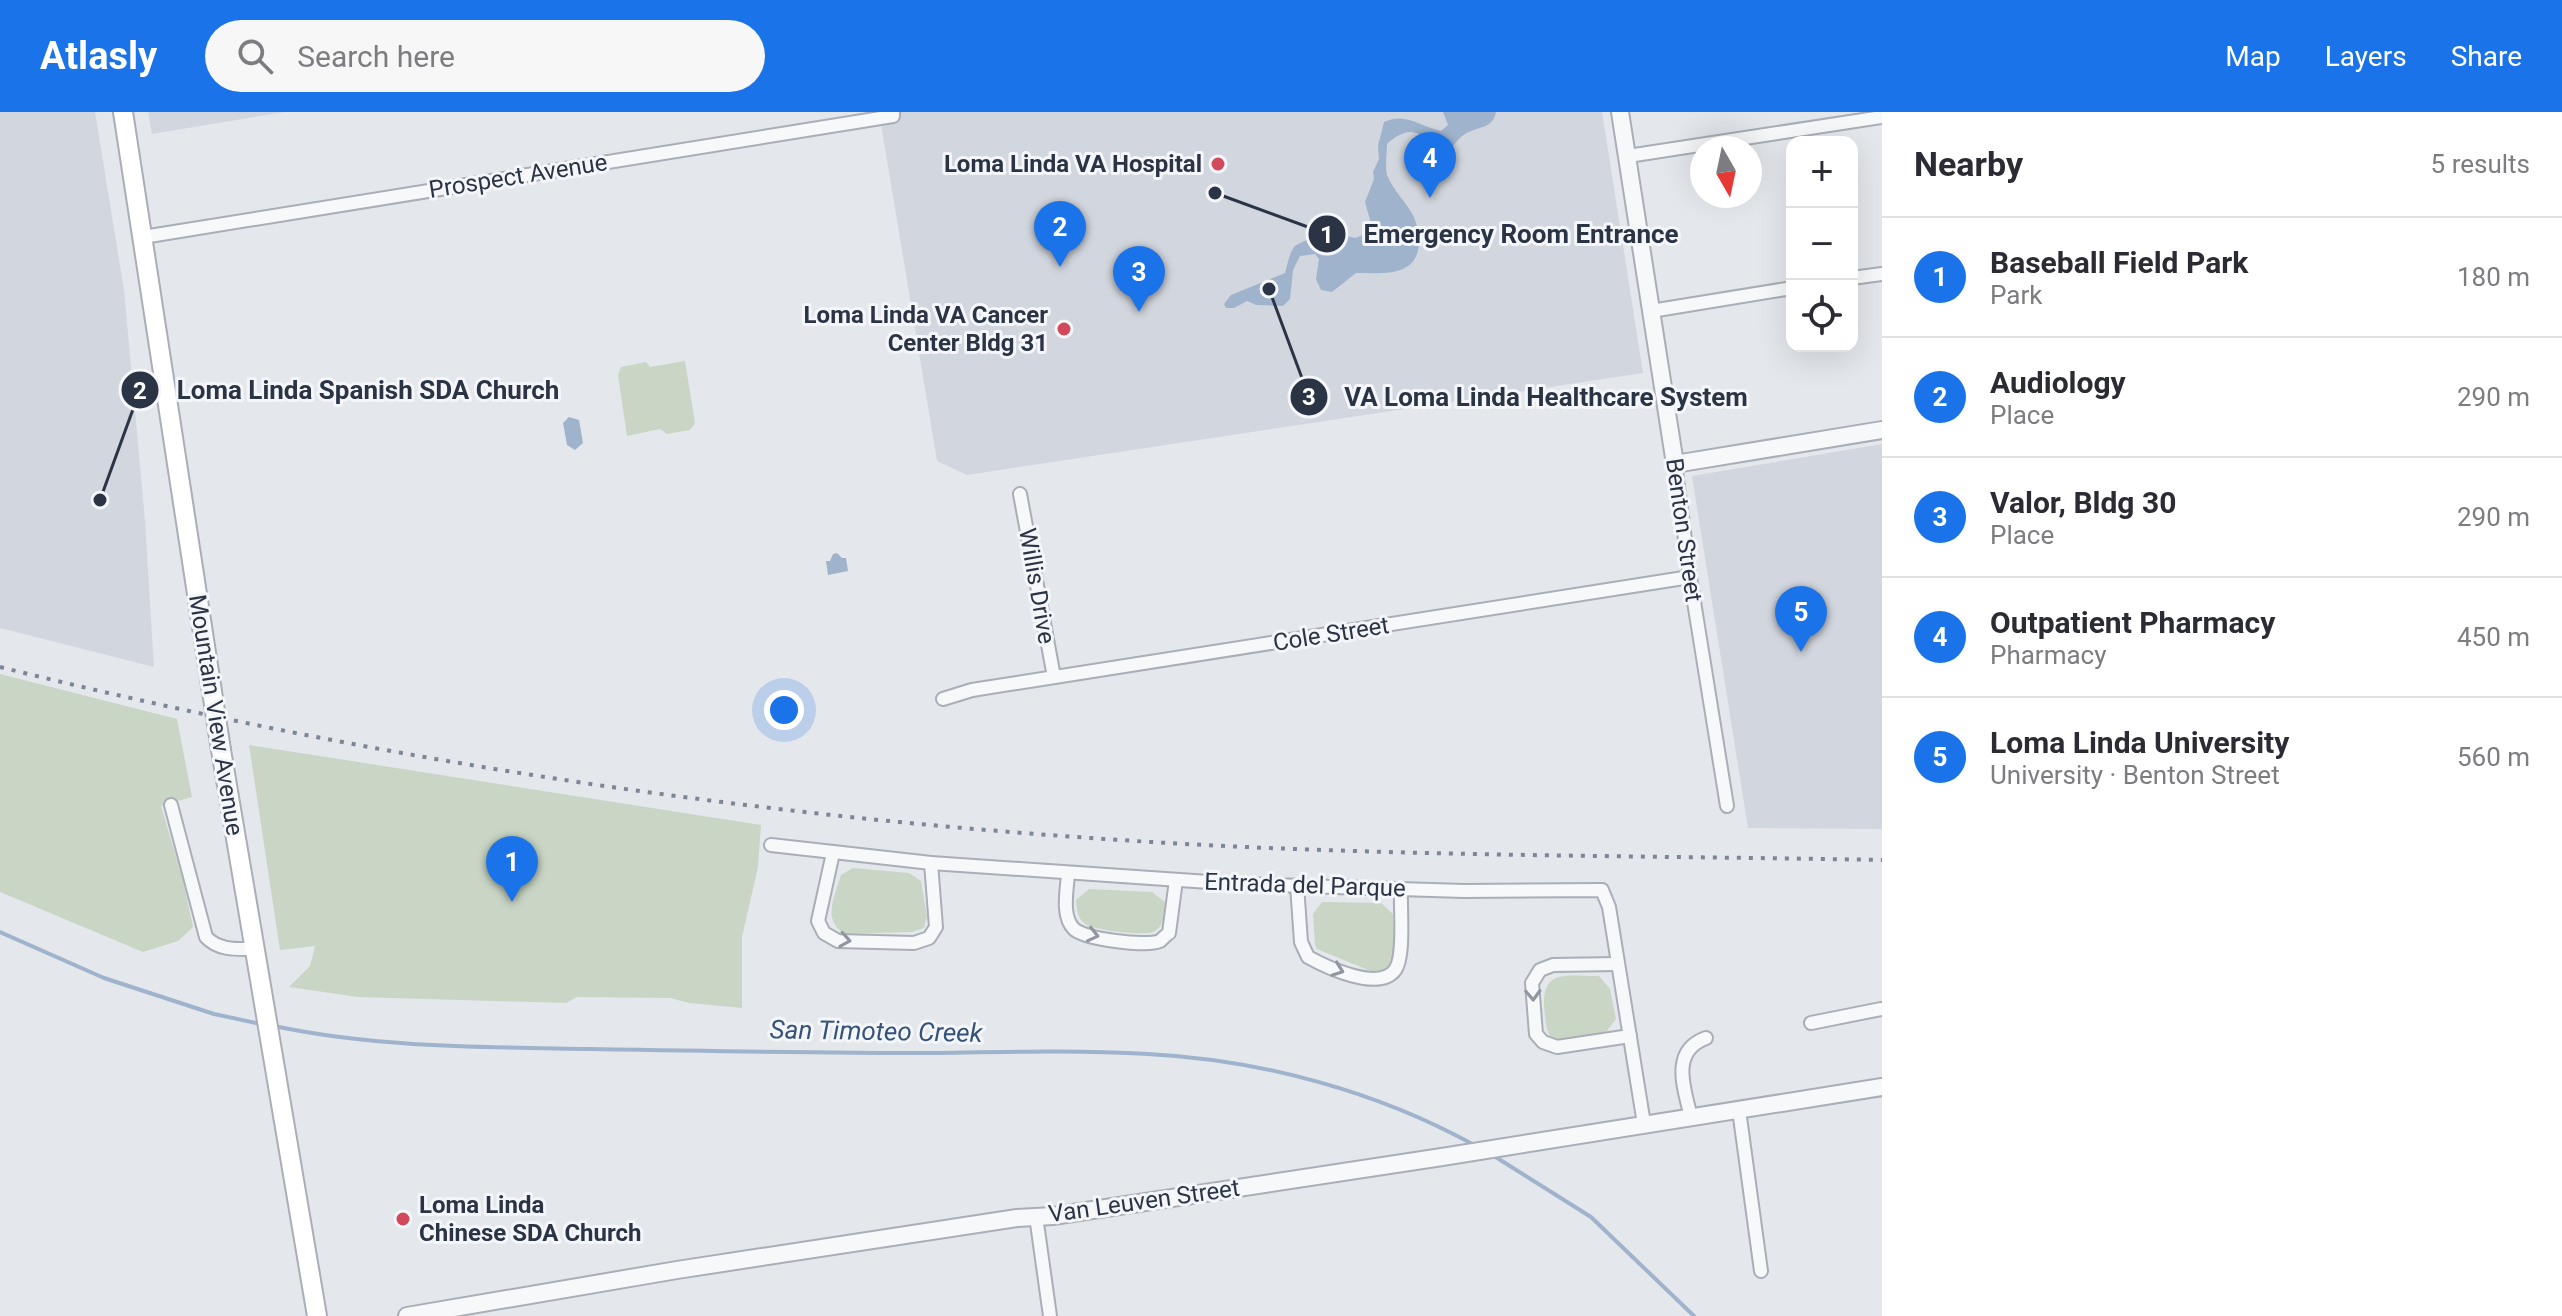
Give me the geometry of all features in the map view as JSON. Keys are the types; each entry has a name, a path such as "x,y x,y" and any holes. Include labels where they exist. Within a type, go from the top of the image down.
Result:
{"main road":[{"name":"Mountain View Avenue","path":"123,112 221,750 317,1316"}],"street":[{"name":"Benton Street","path":"1620,112 1727,806"},
{"name":"Prospect Avenue","path":"143,237 893,114"},
{"path":"1628,156 1882,117"},
{"path":"1858,277 1882,274"},
{"path":"1651,311 1786,289"},
{"path":"1675,464 1882,430"},
{"name":"Willis Drive","path":"1020,494 1054,677"},
{"name":"Cole Street","path":"943,699 972,690 1690,577"},
{"path":"171,805 206,937 216,945 255,949"},
{"name":"Entrada del Parque","path":"771,845 931,863 1176,880 1401,889 1602,890 1609,907 1644,1124"},
{"path":"833,853 829,883 818,921 824,933 838,941 914,943 929,938 936,927 931,863"},
{"path":"1068,874 1066,913 1072,928 1086,937 1147,942 1160,941 1169,933 1176,880"},
{"path":"1297,885 1301,942 1308,957 1352,975 1375,980 1389,976 1397,969 1401,889"},
{"path":"1618,964 1553,965 1540,970 1532,983 1536,1034 1543,1042 1557,1047 1630,1036"},
{"path":"1811,1023 1881,1009"},
{"path":"1691,1117 1682,1071 1684,1055 1693,1043 1706,1038"},
{"name":"Van Leuven Street","path":"407,1316 684,1269 1541,1142 1882,1087"},
{"path":"1739,1110 1761,1271"},
{"path":"1036,1216 1050,1316"}],"shaded area":[{"path":"0,112 95,112 124,290 145,521 154,667 0,628"},
{"path":"148,112 284,112 152,134"},
{"path":"879,112 1602,112 1643,373 967,475 937,461"},
{"path":"1882,444 1882,829 1748,828 1692,476"}],"green space":[{"path":"685,361 695,423 690,430 667,434 660,429 627,436 618,375 621,367 646,362 650,367"},
{"path":"0,674 177,719 192,797 161,806 193,927 178,941 143,952 0,892"},
{"path":"249,745 761,825 758,867 742,937 742,1008 670,998 577,997 566,1003 358,997 289,987 310,966 315,946 280,950"},
{"path":"853,868 909,873 921,881 927,917 924,928 912,932 846,934 838,929 832,916 833,900 841,875"},
{"path":"1089,889 1152,892 1165,902 1162,922 1150,933 1120,932 1085,924 1080,919 1076,900"},
{"path":"1322,902 1381,903 1393,914 1394,957 1388,970 1373,972 1317,949 1313,914"},
{"path":"1599,976 1610,989 1616,1019 1606,1032 1561,1040 1550,1037 1544,1005 1548,985 1561,977"}],"water":[{"path":"1443,112 1496,112 1492,121 1470,131 1441,159 1435,156 1426,140 1415,133 1402,134 1387,144 1387,175 1414,217 1418,230 1417,254 1412,262 1405,268 1387,273 1356,273 1332,292 1321,290 1316,279 1319,259 1315,254 1300,256 1293,270 1290,299 1283,306 1256,305 1247,301 1234,308 1226,308 1224,304 1231,295 1285,273 1296,245 1336,228 1355,238 1372,227 1365,202 1379,159 1378,146 1384,122 1406,119 1441,131 1448,125"},
{"path":"569,417 579,420 583,443 575,450 567,445 563,423"},
{"path":"833,554 846,558 848,571 828,575 826,561 830,561"}],"waterway":[{"name":"San Timoteo Creek","path":"0,932 104,978 214,1014 261,1024"},
{"name":"San Timoteo Creek","path":"274,1026 352,1039 472,1047 848,1053 1095,1052 1190,1057 1275,1071 1359,1094 1399,1109 1476,1146"},
{"name":"San Timoteo Creek","path":"1494,1156 1591,1217 1694,1316"}],"railway":[{"path":"0,667 134,699 405,754 679,796 816,813 1091,838 1288,849 1882,860"}],"place":[{"name":"Loma Linda VA Hospital","path":"1218,164"},
{"name":"Emergency Room Entrance","path":"1215,193"},
{"name":"Outpatient Pharmacy","path":"1430,198"},
{"name":"Audiology","path":"1060,267"},
{"name":"VA Loma Linda Healthcare System","path":"1269,289"},
{"name":"Valor, Bldg 30","path":"1139,312"},
{"name":"Loma Linda VA Cancer Center Bldg 31","path":"1064,329"},
{"name":"Loma Linda Spanish SDA Church","path":"100,500"},
{"name":"Loma Linda University","path":"1801,652"},
{"name":"Baseball Field Park","path":"512,902"},
{"name":"Loma Linda Chinese SDA Church","path":"403,1219"}]}
